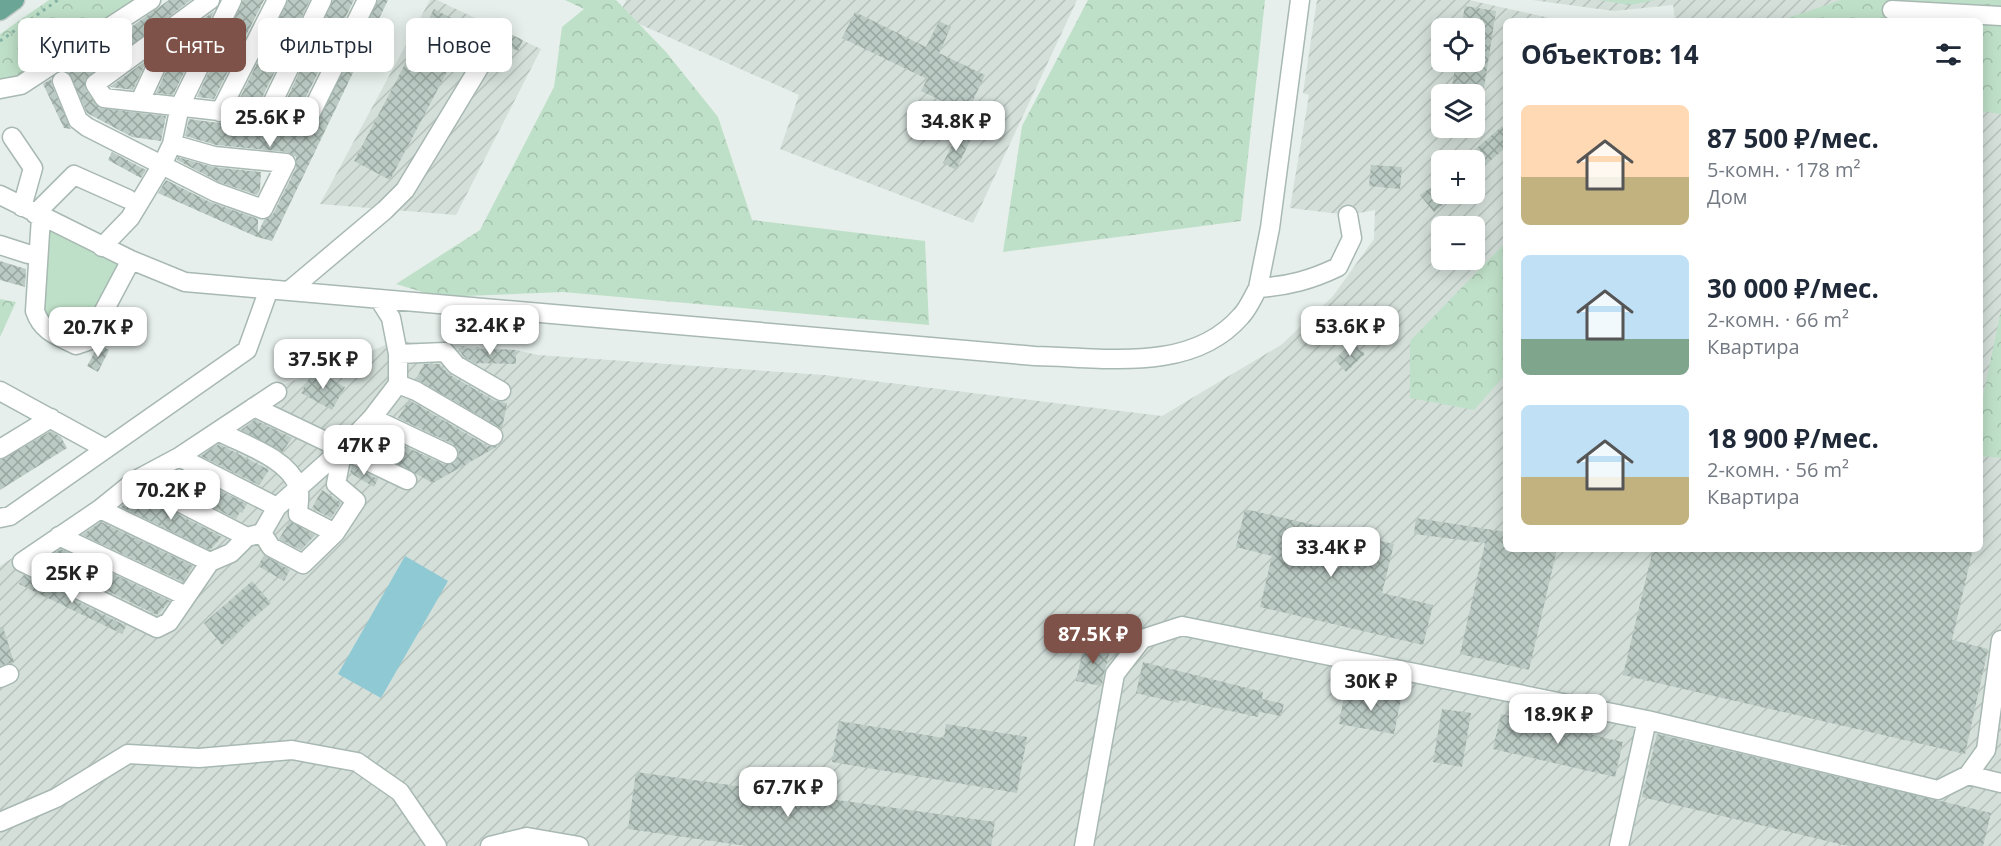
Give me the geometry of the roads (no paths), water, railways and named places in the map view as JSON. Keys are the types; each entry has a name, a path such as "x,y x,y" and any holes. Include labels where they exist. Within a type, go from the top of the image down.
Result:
{"main road":[{"path":"0,11 15,0"}],"lane":[{"path":"0,88 21,85 151,0"},
{"path":"185,18 210,0"},
{"path":"102,247 130,218 162,165 172,144 180,106 232,0"},
{"path":"220,111 277,0"},
{"path":"265,118 322,0"},
{"path":"144,48 95,84 104,98 307,121 367,0"},
{"path":"0,195 102,247 185,282 1035,356 1167,358 1208,343 1242,316 1258,288 1270,228 1300,0"},
{"path":"1892,10 2001,16"},
{"path":"140,101 153,72"},
{"path":"290,290 385,210 405,190 476,72"},
{"path":"62,81 78,120 87,127 215,192 263,209 286,163 214,156 172,144"},
{"path":"12,137 33,168 35,311 39,323 46,331 76,345 88,341 131,260"},
{"path":"32,213 74,175 128,199"},
{"path":"1258,288 1294,284 1338,267 1352,238 1348,215"},
{"path":"0,245 28,254"},
{"path":"0,518 10,516 247,351 269,289"},
{"path":"277,392 179,457 136,480 100,510 22,562 157,628 170,622 210,562 231,553 255,535 277,507 343,448 372,418 398,384 398,354 391,318 379,299"},
{"path":"398,354 445,352 456,366 501,391"},
{"path":"398,384 416,391 493,436"},
{"path":"0,391 106,449"},
{"path":"254,407 407,480"},
{"path":"0,448 51,418"},
{"path":"372,418 448,454"},
{"path":"218,431 275,460 290,472 299,489 297,514 335,533"},
{"path":"136,480 255,535 271,547 303,564 335,533 356,501 336,484 343,448"},
{"path":"179,457 277,507"},
{"path":"100,510 210,562"},
{"path":"59,536 186,596"},
{"path":"1084,846 1115,674 1142,639 1182,626 1647,720 1917,783 1938,790 1968,775 1986,750 2001,640"},
{"path":"1619,846 1647,720"},
{"path":"0,822 56,798 128,754 199,758 292,750 357,762 400,792 437,846"},
{"path":"1968,775 2001,783"},
{"path":"490,846 527,837 579,846"}],"water":[{"path":"405,556 448,581 381,698 338,674"}]}
